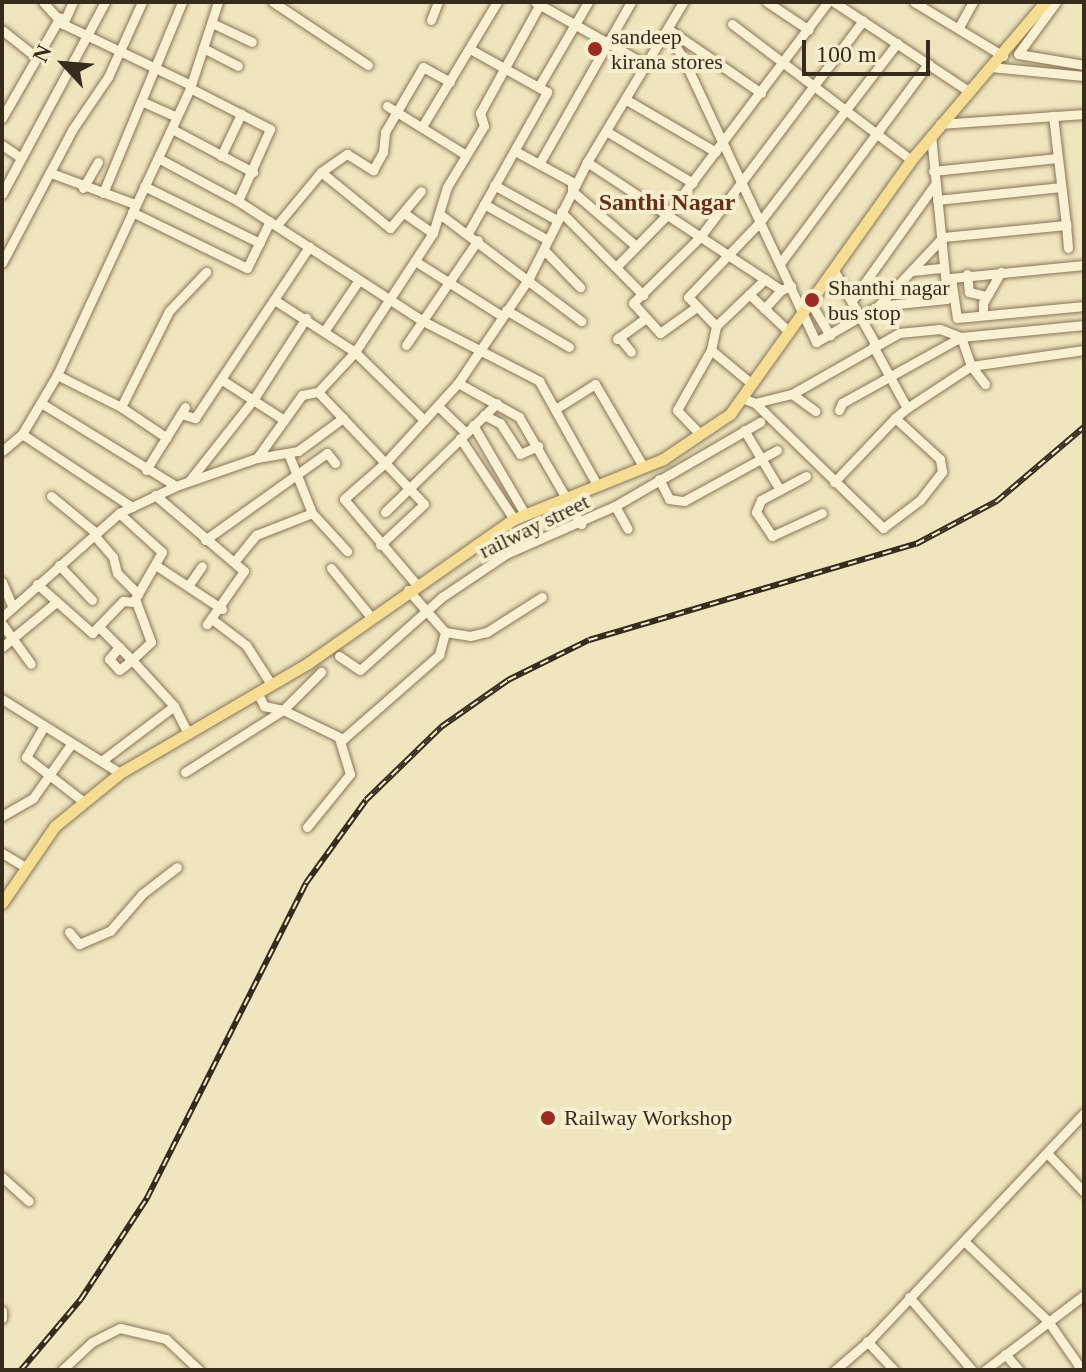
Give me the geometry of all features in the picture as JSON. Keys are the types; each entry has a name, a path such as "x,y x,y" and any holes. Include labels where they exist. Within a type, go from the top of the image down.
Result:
{"main road":[{"path":"2,903 55,826 120,773 271,684 520,517 643,466 730,414 911,160 967,90 1003,56 1045,2"}],"street":[{"path":"43,2 61,21 191,86 272,133 238,201"},
{"path":"2,118 36,57 73,2"},
{"path":"2,194 105,2"},
{"path":"2,263 119,52 142,2"},
{"path":"103,193 182,2"},
{"path":"2,451 22,434 57,375 191,86 218,2"},
{"path":"273,2 368,65"},
{"path":"431,20 438,2"},
{"path":"423,125 497,2"},
{"path":"539,86 588,2"},
{"path":"539,164 631,2"},
{"path":"542,597 481,635 445,632 425,611 412,587 343,501 385,463 458,383 529,278 587,162 683,2"},
{"path":"767,2 809,30"},
{"path":"618,265 668,214 693,183 828,2"},
{"path":"834,2 967,90"},
{"path":"914,2 1003,56"},
{"path":"959,27 973,2"},
{"path":"1056,2 1018,54 1084,65"},
{"path":"257,458 302,395 318,392 355,352 433,233 441,215 447,187 484,126 480,113 539,3 645,64"},
{"path":"695,308 661,333 633,303 700,237 863,21"},
{"path":"212,23 252,42"},
{"path":"732,24 911,160"},
{"path":"2,30 36,57"},
{"path":"667,31 761,93"},
{"path":"667,31 719,148 741,181 759,223 781,262 786,288"},
{"path":"716,326 695,308 688,297 732,255 759,223 897,43"},
{"path":"203,48 238,66"},
{"path":"468,233 547,92 470,49"},
{"path":"1050,73 1054,62"},
{"path":"781,262 928,64"},
{"path":"51,173 134,208 247,268 274,223 321,172 349,153 373,170 391,108 423,67 450,82"},
{"path":"991,67 1084,76"},
{"path":"625,99 719,148"},
{"path":"141,101 177,117"},
{"path":"391,108 423,125 466,155"},
{"path":"221,156 241,114"},
{"path":"940,124 1084,114"},
{"path":"1053,116 1068,248"},
{"path":"172,129 253,172"},
{"path":"606,131 693,183"},
{"path":"931,135 947,299 956,336 971,366 985,384"},
{"path":"2,145 21,158"},
{"path":"515,151 572,182 572,191 636,246"},
{"path":"158,158 274,223 423,321 477,352 539,381 557,408 596,483"},
{"path":"933,171 1057,158"},
{"path":"83,188 98,162"},
{"path":"587,162 765,279 786,288 830,335"},
{"path":"321,172 390,228 421,191"},
{"path":"494,185 559,216 618,265 643,295"},
{"path":"144,186 260,243"},
{"path":"853,299 934,186"},
{"path":"937,200 1061,187"},
{"path":"484,204 546,245 580,287"},
{"path":"404,213 433,233"},
{"path":"441,215 529,278 581,321"},
{"path":"807,307 815,342 878,306 943,237 1066,225"},
{"path":"406,345 478,240"},
{"path":"146,470 183,411 193,420 276,301 309,247"},
{"path":"415,261 569,347"},
{"path":"1084,265 967,274 951,278 954,316 1084,306"},
{"path":"912,271 943,268"},
{"path":"833,269 853,299 889,378 907,408"},
{"path":"121,407 169,311 206,272"},
{"path":"983,315 987,296 1001,272"},
{"path":"967,274 969,292 987,296"},
{"path":"700,434 677,410 711,350 716,326 765,279"},
{"path":"325,330 359,280"},
{"path":"764,309 786,288"},
{"path":"749,294 789,332"},
{"path":"878,306 947,299"},
{"path":"276,301 355,352 424,420"},
{"path":"189,481 253,400 306,318"},
{"path":"631,352 618,338 645,319"},
{"path":"839,410 842,403 956,336 1084,325"},
{"path":"755,403 792,394 899,333 940,329 956,336"},
{"path":"711,350 752,384"},
{"path":"834,482 895,418 971,366 1084,350"},
{"path":"57,375 121,407 167,438"},
{"path":"222,380 284,420"},
{"path":"458,383 519,417 565,496"},
{"path":"557,408 595,384 643,466"},
{"path":"318,392 423,507 380,545"},
{"path":"792,394 815,411"},
{"path":"742,398 755,403 883,528 920,500 942,472 940,459 895,418"},
{"path":"41,403 176,486"},
{"path":"385,512 497,403"},
{"path":"438,406 466,431 520,517"},
{"path":"484,415 500,423 520,454 538,446"},
{"path":"2,617 119,513 189,481 257,458 288,453 343,418"},
{"name":"railway street","path":"339,656 360,670 425,611 506,554 581,524 760,422"},
{"path":"744,430 780,490"},
{"path":"466,431 520,517"},
{"path":"22,434 132,507"},
{"path":"659,479 669,499 680,502 777,450"},
{"path":"288,453 312,513 347,551"},
{"path":"205,540 244,508 296,477 327,453 335,463"},
{"path":"806,476 756,505 769,535 822,513"},
{"path":"155,495 234,562 244,576 210,622 246,645 271,684"},
{"path":"51,496 95,534 113,557 117,573 136,598 151,642 121,670 110,662 119,647"},
{"path":"615,506 628,529"},
{"path":"572,510 581,524"},
{"path":"37,584 91,632 123,601 136,598 157,566 161,549 119,513"},
{"path":"234,562 256,535 312,513"},
{"path":"59,565 92,600"},
{"path":"157,566 222,609"},
{"path":"188,586 202,566"},
{"path":"331,568 371,617"},
{"path":"2,582 12,606"},
{"path":"6,644 55,603"},
{"path":"2,624 6,644 31,664"},
{"path":"99,627 174,706 187,731"},
{"path":"339,739 439,655 445,632"},
{"path":"185,772 283,710 321,672"},
{"path":"257,692 264,706 258,726"},
{"path":"2,699 72,743 104,759 120,773"},
{"path":"104,759 174,706"},
{"path":"264,706 283,710 339,739 350,774 307,827"},
{"path":"44,726 25,756 84,802"},
{"path":"2,816 33,798 72,743"},
{"path":"2,853 25,867"},
{"path":"69,932 79,944 110,931 142,894 177,867"},
{"path":"835,1370 964,1241 1084,1113"},
{"path":"1047,1153 1084,1192"},
{"path":"1076,1184 1084,1176"},
{"path":"2,1177 29,1201"},
{"path":"964,1241 1048,1321 1079,1366"},
{"path":"985,1370 1084,1295"},
{"path":"909,1297 972,1370"},
{"path":"2,1311 2,1318"},
{"path":"62,1370 92,1342 120,1328 166,1339 199,1370"},
{"path":"867,1341 894,1370"},
{"path":"1005,1354 1019,1370"}],"railway":[{"path":"21,1370 81,1299 147,1198 306,883 366,800 441,727 508,680 589,640 916,544 997,501 1084,427"}],"place":[{"name":"sandeep kirana stores","path":"595,49"},
{"name":"Shanthi nagar bus stop","path":"812,300"},
{"name":"Railway Workshop","path":"548,1118"}],"district":[{"name":"Santhi Nagar","path":"667,203"}]}
